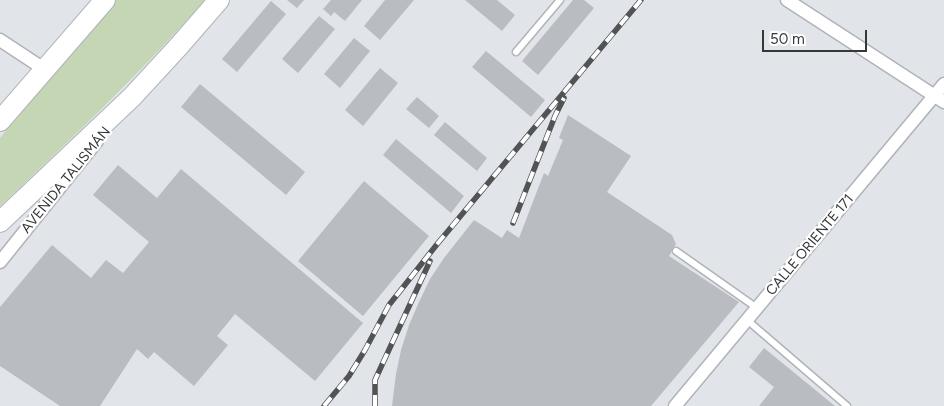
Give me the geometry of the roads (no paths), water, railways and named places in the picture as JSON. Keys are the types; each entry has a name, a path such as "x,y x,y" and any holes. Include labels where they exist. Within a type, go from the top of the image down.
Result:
{"main road":[{"path":"0,121 105,0"},
{"name":"AVENIDA TALISMÁN","path":"0,222 132,97 219,0"}],"street":[{"path":"787,0 939,99"},
{"path":"0,40 44,69"},
{"name":"CALLE ORIENTE 171","path":"674,406 939,99 944,84"},
{"name":"AVENIDA TALISMÁN","path":"0,262 132,97"}],"lane":[{"path":"516,52 560,0"},
{"path":"676,251 757,308"},
{"path":"747,320 847,406"}],"railway":[{"path":"324,406 349,376 389,305 438,243 641,0"},
{"path":"513,223 555,116 564,98"},
{"path":"375,406 375,380 430,261"}]}
